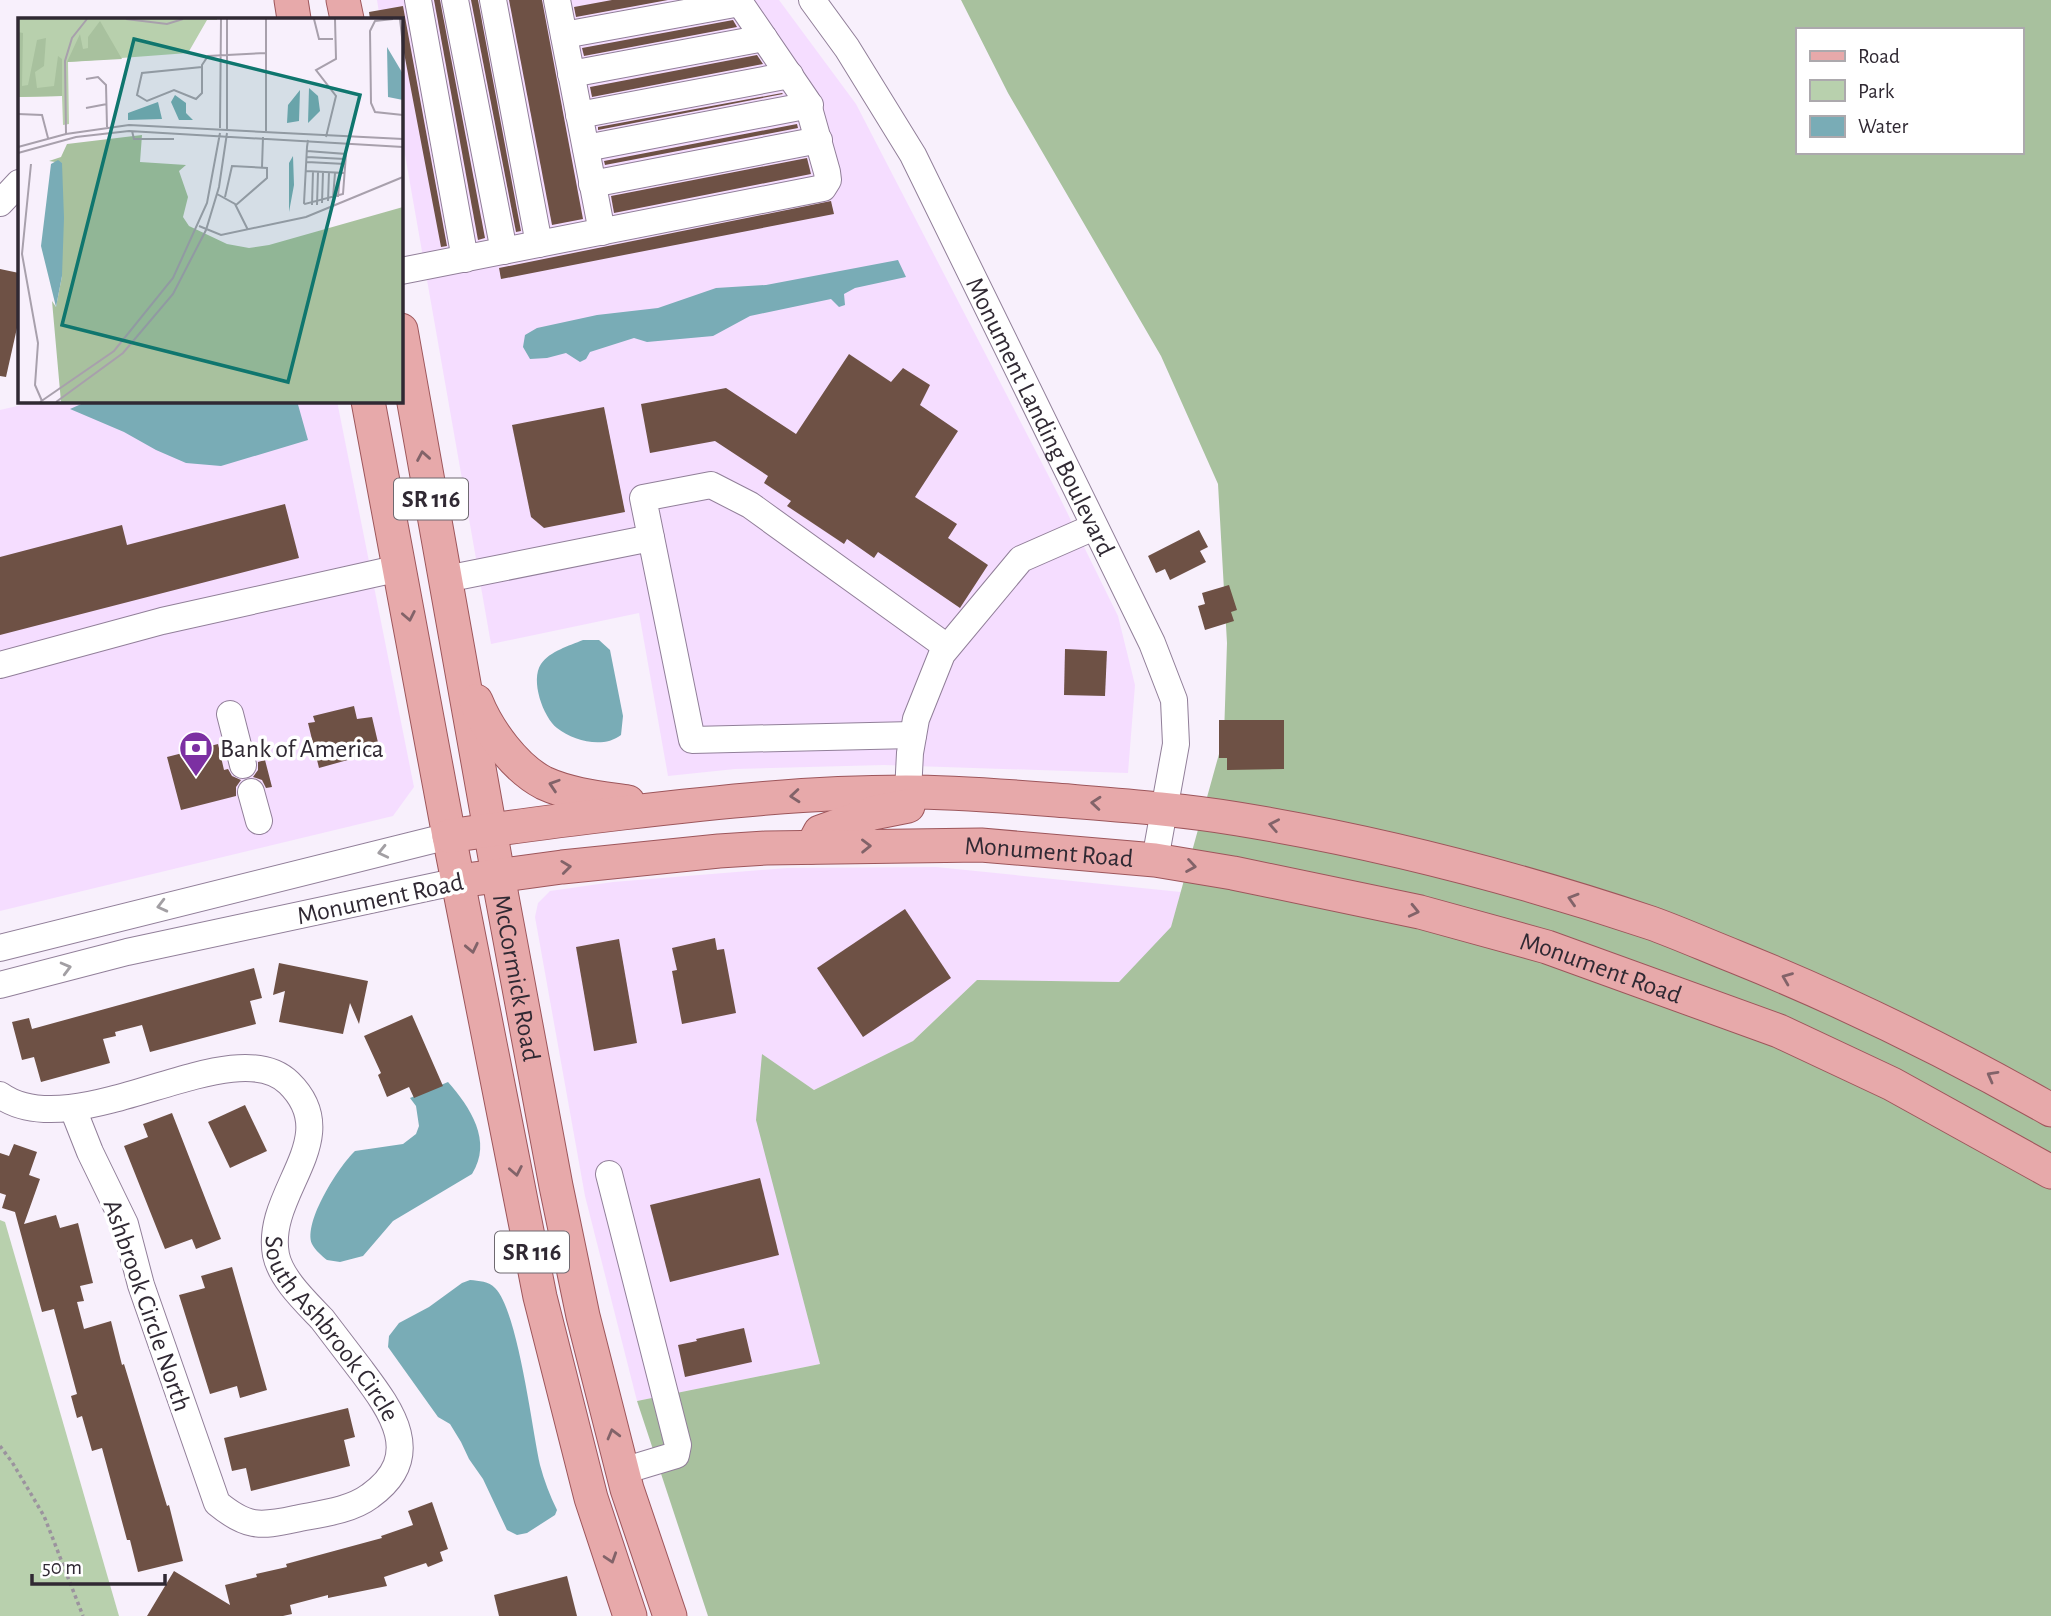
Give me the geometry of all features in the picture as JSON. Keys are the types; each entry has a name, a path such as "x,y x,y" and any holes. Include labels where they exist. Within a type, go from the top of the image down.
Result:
{"main road":[{"path":"290,0 294,18"},
{"path":"343,0 347,18"},
{"name":"McCormick Road","path":"402,341 405,373 446,579 556,1186 583,1316 623,1471 670,1616"},
{"name":"McCormick Road","path":"368,402 449,836 537,1281 591,1498 630,1616"},
{"path":"462,668 484,721 511,757 543,782 588,796 669,808"},
{"name":"Monument Road","path":"449,836 669,808 800,795 908,792 983,794 1164,808 1251,821 1337,837 1419,857 1541,889 1654,924 1799,982 1902,1030 2051,1110"},
{"path":"812,847 820,832 873,813 983,794"},
{"name":"Monument Road","path":"459,881 562,867 719,851 981,845 1155,860 1233,873 1420,912 1547,947 1779,1031 1892,1084 2051,1172"},
{"path":"537,1281 548,1293 559,1321 591,1446 598,1460 605,1466 623,1471"},
{"path":"591,1498 613,1507 619,1518 655,1616"}],"street":[{"path":"418,0 465,259"},
{"path":"455,0 504,251"},
{"path":"493,0 539,244"},
{"name":"Monument Landing Boulevard","path":"813,0 847,48 913,155 1152,643 1174,700 1177,744 1155,860"},
{"path":"562,1 564,35 602,232"},
{"path":"402,271 823,188 828,180 810,105 739,2 564,35"},
{"path":"571,74 764,38"},
{"path":"579,115 790,75"},
{"path":"586,148 810,105"},
{"path":"592,184 819,139"},
{"path":"0,203 18,184"},
{"path":"913,735 692,740 643,498 711,485 750,505 947,647"},
{"path":"908,792 916,719 942,654 1021,559 1094,527"},
{"path":"446,579 651,538"},
{"path":"0,665 162,621 400,568"},
{"path":"230,714 243,765"},
{"path":"251,792 259,821"},
{"name":"Monument Road","path":"0,948 449,836"},
{"name":"Monument Road","path":"0,985 127,952 459,881"},
{"name":"South Ashbrook Circle","path":"73,1109 219,1071 251,1066 267,1069 288,1081 306,1106 310,1138 279,1213 276,1255 295,1289 330,1329 390,1410 396,1421 400,1447 397,1460 386,1481 370,1497 324,1513 269,1525 254,1525 234,1517 217,1503"},
{"path":"0,1095 9,1102 25,1106 73,1109"},
{"name":"Ashbrook Circle North","path":"73,1109 90,1152 125,1224 141,1285 217,1503"},
{"path":"609,1174 678,1445 676,1455 623,1471"}],"path":[{"path":"0,1446 44,1516 83,1616"}],"shaded area":[{"path":"377,0 779,0 856,104 1059,496 1118,616 1135,685 1128,773 884,765 735,769 668,776 639,613 491,644 402,138 402,18 380,18"},
{"path":"35,402 337,402 414,787 393,816 0,911 0,410"},
{"path":"936,867 1181,892 1171,928 1119,982 977,980 913,1041 814,1090 762,1055 781,1213 820,1364 637,1401 585,1196 535,917 538,903 550,891 613,882 787,868"}],"green space":[{"path":"961,0 2051,0 2051,1616 708,1616 637,1401 820,1364 756,1120 762,1054 814,1090 913,1041 977,980 1119,982 1171,927 1224,736 1227,643 1218,484 1161,356 1008,93"},
{"path":"0,1220 5,1222 119,1616 0,1616"}],"water":[{"path":"898,260 906,277 855,288 844,294 845,305 839,307 831,299 750,316 713,336 647,342 634,338 590,352 586,359 580,362 566,353 530,359 523,347 525,335 537,328 597,315 658,308 716,288 766,285"},
{"path":"86,402 297,402 308,440 221,466 186,463 70,409"},
{"path":"583,640 599,640 610,650 623,716 621,735 606,742 589,742 564,733 547,716 540,698 537,679 541,664 555,652"},
{"path":"448,1082 464,1102 476,1125 480,1149 472,1174 393,1221 363,1256 340,1262 327,1260 313,1246 311,1234 317,1209 340,1169 355,1151 403,1144 416,1134 419,1126 416,1106 410,1098"},
{"path":"470,1280 484,1282 495,1288 511,1320 540,1465 557,1510 555,1515 527,1533 517,1535 507,1530 483,1479 450,1424 438,1417 388,1347 389,1336 399,1323"}],"building":[{"path":"434,0 440,0 485,238 478,240"},
{"path":"471,0 478,0 521,231 516,232"},
{"path":"509,0 542,0 583,219 552,225"},
{"path":"612,0 668,0 576,17 574,7"},
{"path":"403,6 447,246 441,247 402,42 402,18 370,18 369,12"},
{"path":"733,20 737,27 584,56 582,48"},
{"path":"757,55 763,64 592,97 590,87"},
{"path":"783,94 598,130 598,127"},
{"path":"797,124 798,128 605,165 604,161"},
{"path":"807,158 811,174 614,213 611,196"},
{"path":"831,201 834,214 501,279 499,268"},
{"path":"0,269 18,273 18,323 6,377 0,376"},
{"path":"849,354 891,382 903,368 930,385 920,405 958,431 915,497 957,524 948,538 988,565 960,608 878,552 874,558 847,539 844,544 787,506 791,501 764,483 768,476 715,441 650,453 641,404 726,388 796,434"},
{"path":"604,407 625,512 544,528 531,517 512,425"},
{"path":"285,504 299,558 0,635 0,557 122,525 127,545"},
{"path":"1199,530 1208,547 1200,551 1206,562 1170,580 1165,569 1156,573 1148,556"},
{"path":"1229,585 1237,610 1231,612 1234,621 1205,630 1198,606 1205,604 1202,593"},
{"path":"1065,649 1107,651 1105,696 1064,695"},
{"path":"354,706 357,719 372,717 380,751 319,768 308,723 315,722 313,716"},
{"path":"1219,720 1284,720 1284,769 1227,770 1227,758 1219,758"},
{"path":"218,744 224,770 228,769 232,776 241,780 236,787 236,796 181,810 167,757"},
{"path":"265,760 272,787 266,788 262,780 253,777 258,770 258,762"},
{"path":"905,909 951,978 863,1037 817,968"},
{"path":"715,938 717,950 724,949 736,1013 682,1024 672,971 677,970 672,948"},
{"path":"619,939 637,1043 594,1051 576,947"},
{"path":"279,963 368,981 359,1024 350,1003 343,1034 279,1022 285,991 273,995"},
{"path":"254,968 262,998 250,1001 256,1024 150,1052 142,1025 115,1032 116,1036 103,1039 110,1063 41,1082 34,1057 22,1060 12,1022 29,1018 32,1029"},
{"path":"412,1015 443,1086 414,1098 409,1087 387,1097 378,1075 381,1073 364,1036"},
{"path":"245,1105 267,1151 230,1168 208,1122"},
{"path":"172,1113 221,1239 196,1249 192,1239 165,1249 124,1146 148,1137 143,1124"},
{"path":"14,1144 37,1152 29,1175 40,1179 24,1224 56,1215 60,1228 78,1223 93,1283 80,1286 84,1301 77,1302 84,1329 111,1321 122,1365 124,1364 167,1506 169,1505 183,1561 138,1572 102,1448 92,1451 82,1416 77,1418 71,1396 77,1394 54,1309 42,1312 15,1212 2,1208 6,1195 0,1193 0,1153 9,1156"},
{"path":"760,1178 779,1255 670,1282 650,1205"},
{"path":"232,1267 267,1390 240,1398 237,1386 210,1394 179,1295 205,1288 201,1276"},
{"path":"744,1328 752,1362 685,1377 678,1345"},
{"path":"348,1408 355,1437 344,1440 350,1466 251,1491 246,1468 232,1471 224,1438"},
{"path":"432,1502 448,1549 440,1552 443,1561 428,1567 426,1563 384,1577 387,1586 328,1598 328,1595 290,1605 292,1614 283,1616 147,1616 174,1571 230,1605 225,1585 287,1567 286,1564 382,1538 381,1536 413,1525 408,1511"},
{"path":"567,1576 577,1616 499,1616 494,1595"}],"place":[{"name":"Bank of America","path":"196,778"}]}
